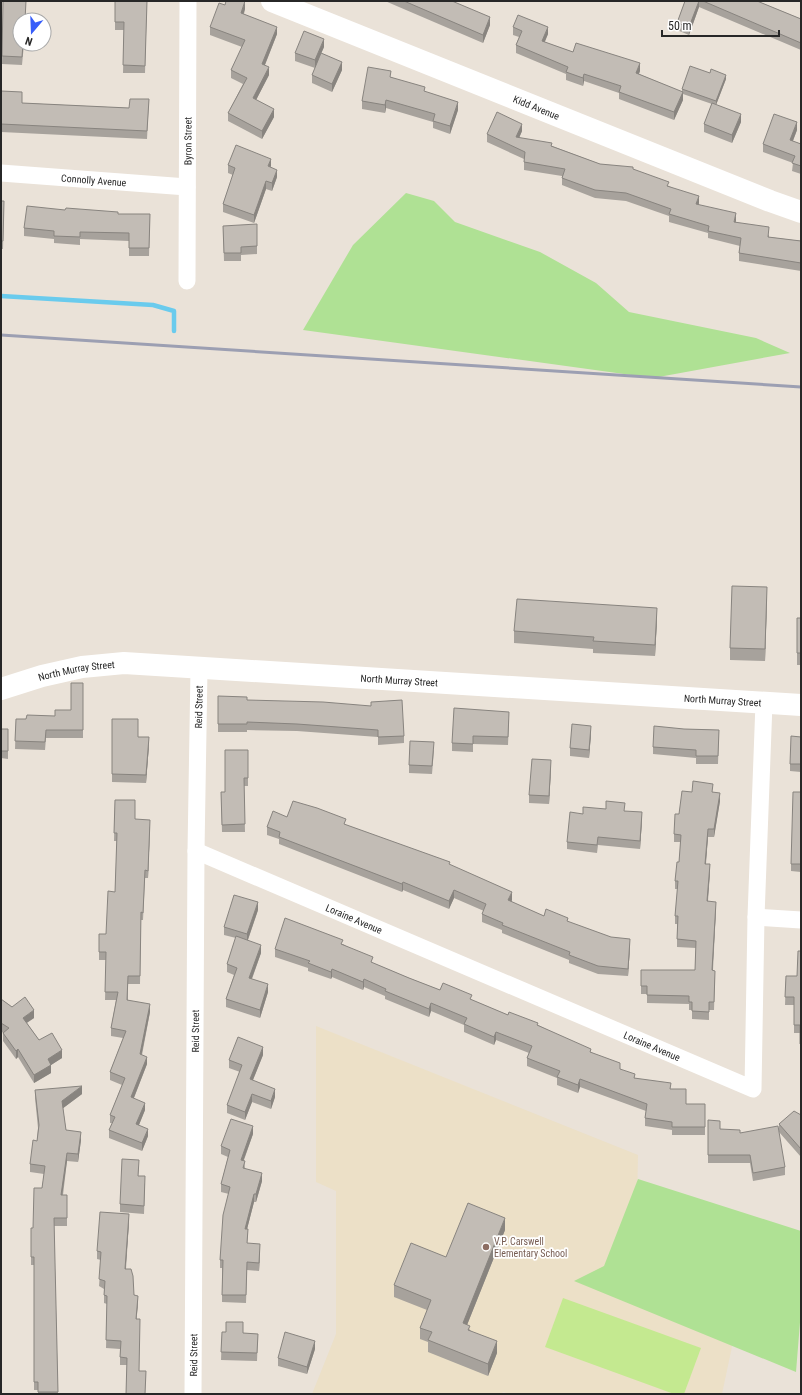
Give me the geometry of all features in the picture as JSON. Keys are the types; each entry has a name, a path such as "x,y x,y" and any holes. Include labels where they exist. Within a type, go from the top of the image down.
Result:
{"street":[{"name":"Byron Street","path":"187,281 188,1"},
{"name":"Kidd Avenue","path":"272,1 801,212"},
{"name":"Connolly Avenue","path":"1,173 187,187"},
{"name":"North Murray Street","path":"1,689 42,676 82,667 124,663 199,669 801,706"},
{"name":"Reid Street","path":"193,1394 196,851 199,669"},
{"name":"Loraine Avenue","path":"196,851 753,1089 756,917 764,703"},
{"path":"756,917 801,920"}],"shaded area":[{"name":"V.P. Carswell Elementary School","path":"316,1026 638,1155 635,1304 733,1342 722,1394 509,1394 503,1392 502,1394 312,1394 336,1334 336,1191 316,1182"}],"green space":[{"path":"406,193 434,201 455,222 540,252 596,283 629,312 756,338 790,353 653,378 303,330 353,245"},
{"path":"638,1179 801,1231 801,1310 796,1372 574,1281 604,1266"},
{"path":"563,1298 701,1348 684,1394 674,1394 545,1347"}],"building":[{"path":"3,1 26,1 25,12 12,12 12,52 22,52 22,57 2,56"},
{"path":"115,1 147,1 145,66 123,65 124,22 115,22"},
{"path":"226,1 245,1 241,13 277,27 262,64 269,67 253,98 274,109 262,131 228,113 247,78 231,70 245,40 210,27 219,3 225,5"},
{"path":"404,1 452,1 490,17 483,35"},
{"path":"685,1 699,1 689,27 677,23"},
{"path":"703,1 757,1 801,19 801,43"},
{"path":"518,15 548,27 542,41 573,52 576,43 640,63 636,73 683,92 674,112 619,92 621,86 584,74 583,78 566,72 568,67 516,45 522,31 513,27"},
{"path":"304,31 324,39 315,60 295,53"},
{"path":"321,53 342,62 332,84 312,75"},
{"path":"690,66 710,73 711,69 726,75 716,101 682,89"},
{"path":"368,67 391,71 390,77 425,87 424,91 458,102 450,126 433,121 435,114 386,100 385,105 362,101"},
{"path":"1,91 22,92 22,103 129,108 130,99 149,99 147,131 1,124"},
{"path":"712,103 741,114 732,135 704,124"},
{"path":"497,112 522,124 516,137 552,143 551,146 600,164 633,167 633,169 669,182 667,186 699,196 696,204 736,213 734,222 769,227 768,237 801,241 801,263 739,253 741,238 708,231 709,226 669,214 671,209 626,193 595,190 562,178 565,169 524,162 525,152 487,134"},
{"path":"774,114 797,122 790,140 801,144 801,166 792,163 795,156 763,144"},
{"path":"236,145 271,159 268,166 277,170 272,183 266,181 254,215 223,204 235,168 228,165"},
{"path":"1,201 4,201 3,241 1,241"},
{"path":"27,206 65,210 66,208 118,212 118,214 150,214 149,248 129,248 129,233 80,232 80,237 54,236 54,231 24,228"},
{"path":"257,224 257,246 241,247 241,253 224,253 223,226"},
{"path":"732,586 767,587 765,649 730,648"},
{"path":"517,599 657,608 655,645 593,641 594,637 514,631"},
{"path":"797,618 801,618 801,653 797,653"},
{"path":"71,683 83,683 83,730 46,730 45,742 15,741 16,719 26,719 27,715 55,716 55,710 71,710"},
{"path":"218,696 247,697 247,700 323,702 371,706 371,702 402,700 404,736 378,737 378,730 297,724 247,722 247,724 218,724"},
{"path":"454,708 509,712 508,737 473,736 473,744 452,743"},
{"path":"112,719 138,719 138,737 149,737 146,775 112,774"},
{"path":"572,724 591,726 589,750 570,748"},
{"path":"654,726 719,730 718,756 696,756 696,750 653,747"},
{"path":"1,729 8,729 8,751 1,751"},
{"path":"791,736 801,737 801,764 790,764"},
{"path":"410,741 434,742 432,766 409,765"},
{"path":"225,750 248,750 248,778 244,778 245,824 222,825 221,792 225,792"},
{"path":"532,759 551,760 549,796 529,795"},
{"path":"693,781 713,784 712,792 720,793 714,829 708,829 705,864 710,864 707,901 716,902 712,970 715,971 714,1002 709,1002 709,1012 692,1011 692,1002 689,1002 689,996 647,995 647,986 641,986 641,970 695,970 696,941 677,939 678,916 675,916 678,881 675,881 677,862 679,862 681,835 674,834 675,814 679,814 682,791 692,792"},
{"path":"793,792 801,792 801,864 791,864"},
{"path":"115,800 135,800 135,819 150,820 148,871 145,870 143,913 141,912 140,976 128,976 127,1000 150,1004 140,1054 147,1057 131,1097 145,1103 136,1124 148,1129 142,1143 109,1130 115,1117 110,1115 125,1078 110,1072 126,1031 111,1028 118,992 105,992 106,952 99,952 99,934 106,934 108,891 115,892 117,833 114,833"},
{"path":"293,801 346,819 344,824 450,862 449,864 512,892 508,900 544,916 546,909 568,918 567,921 611,937 630,939 628,969 598,966 569,955 570,952 502,925 503,923 482,914 486,904 454,890 449,901 403,882 402,884 279,837 280,832 267,827 273,811 287,817"},
{"path":"606,801 625,803 624,811 642,812 640,841 598,837 597,845 567,842 570,812 583,814 583,807 606,809"},
{"path":"234,895 258,902 247,934 224,927"},
{"path":"285,918 343,940 341,944 373,957 371,962 409,978 440,990 443,983 472,995 470,999 508,1015 509,1012 538,1023 537,1025 591,1049 590,1052 620,1063 620,1069 635,1074 634,1078 671,1083 670,1089 686,1089 686,1104 705,1104 705,1127 672,1127 672,1122 645,1118 647,1104 580,1079 578,1085 557,1077 560,1071 527,1058 532,1046 496,1032 494,1037 464,1024 467,1018 431,1003 429,1009 385,991 386,989 364,979 363,982 332,969 331,972 308,963 310,961 275,949"},
{"path":"236,936 261,945 249,978 268,984 260,1010 226,999 237,968 227,964"},
{"path":"798,951 801,951 801,1044 800,1025 794,1025 794,997 785,997 786,976 797,976"},
{"path":"25,997 34,1010 23,1018 39,1040 52,1033 62,1050 48,1059 51,1065 34,1075 18,1049 16,1051 3,1033 9,1028 1,1023 1,999 12,1007"},
{"path":"238,1037 263,1047 250,1079 275,1089 271,1101 252,1094 245,1112 227,1105 242,1065 229,1060"},
{"path":"82,1086 62,1101 66,1130 81,1132 78,1154 67,1153 61,1195 67,1195 67,1218 54,1218 58,1392 38,1392 38,1382 34,1382 34,1257 31,1257 31,1228 33,1228 34,1188 42,1188 45,1166 30,1164 33,1140 37,1141 39,1125 35,1090"},
{"path":"794,1111 801,1115 801,1149 779,1124"},
{"path":"231,1119 253,1126 241,1160 245,1161 243,1168 262,1173 256,1194 254,1194 245,1229 248,1229 247,1243 260,1244 259,1263 247,1262 246,1295 222,1295 223,1260 220,1260 223,1215 230,1187 221,1184 230,1150 221,1146"},
{"path":"708,1120 720,1121 720,1129 740,1130 740,1133 778,1126 785,1167 753,1173 750,1155 708,1155"},
{"path":"122,1159 139,1160 138,1176 145,1176 144,1206 120,1204"},
{"name":"V.P. Carswell Elementary School","path":"468,1203 505,1218 463,1323 470,1326 468,1330 497,1341 488,1364 428,1340 432,1332 420,1328 431,1300 394,1285 411,1243 446,1257"},
{"path":"100,1212 129,1214 125,1269 131,1269 134,1295 138,1296 136,1319 140,1319 139,1371 146,1371 145,1394 126,1394 127,1358 120,1357 121,1341 106,1340 107,1296 104,1295 105,1281 99,1279 101,1252 97,1251"},
{"path":"226,1322 243,1322 243,1333 258,1334 257,1353 221,1352 222,1332 226,1332"},
{"path":"285,1332 315,1341 307,1367 278,1358"}],"waterway":[{"path":"1,296 153,305 174,311 174,331"}],"railway":[{"path":"1,335 801,387"}],"place":[{"name":"V.P. Carswell Elementary School","path":"486,1247"}]}
